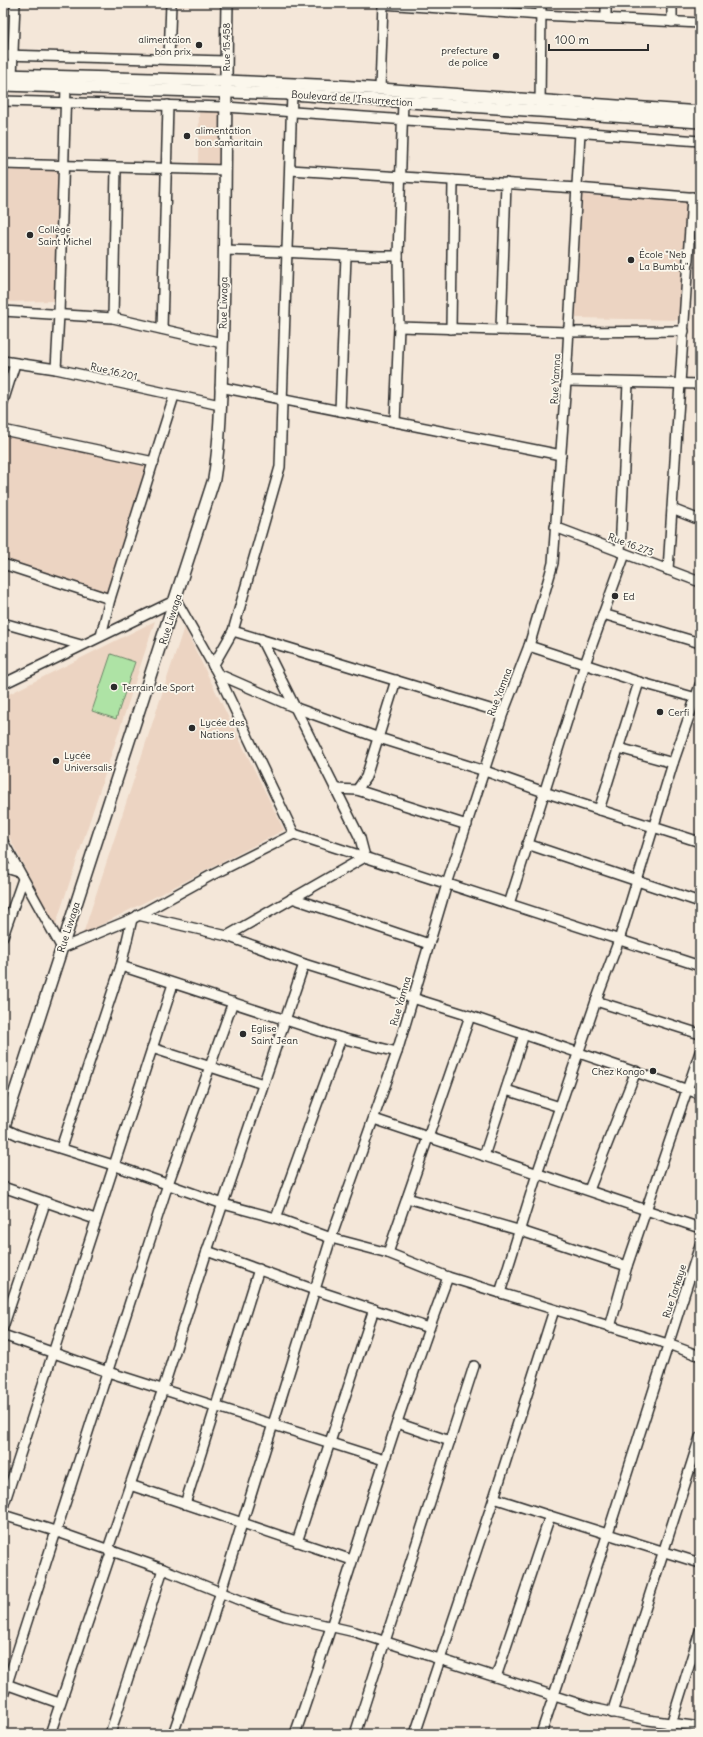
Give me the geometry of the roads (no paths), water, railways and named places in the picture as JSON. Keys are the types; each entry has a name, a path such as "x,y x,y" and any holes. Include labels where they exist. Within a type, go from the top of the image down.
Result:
{"main road":[{"name":"Rue 15.458","path":"226,86 227,3"},
{"name":"Boulevard de l'Insurrection","path":"8,75 226,86 292,94 403,101 700,112"},
{"name":"Boulevard de l'Insurrection","path":"3,85 226,86 380,89 540,107 700,122"},
{"name":"Rue Liwaga","path":"3,1128 214,480 217,459 222,343 226,170 226,86"}],"street":[{"path":"8,75 13,55 15,3"},
{"path":"169,59 171,3"},
{"path":"380,89 383,3 541,15 700,23"},
{"path":"540,107 541,3"},
{"path":"606,3 606,18"},
{"path":"672,3 672,22"},
{"path":"3,54 226,61"},
{"path":"56,369 66,86"},
{"path":"213,666 233,631 280,467 292,94"},
{"path":"3,101 226,107 700,141"},
{"path":"395,422 399,327 398,256 403,101"},
{"path":"162,329 168,105"},
{"name":"Rue Yamna","path":"173,1734 243,1524 331,1238 397,1052 447,884 503,713 529,646 550,574 566,382 580,132"},
{"path":"3,164 226,170"},
{"path":"113,318 116,168"},
{"path":"290,170 506,183 696,197 680,384 668,570"},
{"path":"451,329 453,180"},
{"path":"501,330 506,183"},
{"path":"224,250 346,256 398,256"},
{"path":"340,411 346,256"},
{"path":"3,311 113,318 222,343"},
{"path":"399,327 569,332 684,331"},
{"name":"Rue 16.201","path":"3,361 56,369 220,405"},
{"path":"3,402 15,364"},
{"path":"566,382 700,384"},
{"path":"509,904 585,664 623,553 628,383"},
{"path":"220,387 561,455"},
{"path":"101,636 110,599 174,396"},
{"path":"3,430 154,462"},
{"path":"672,509 700,520"},
{"name":"Rue 16.273","path":"555,527 700,582"},
{"path":"3,564 110,599"},
{"path":"3,684 176,600 218,674 294,834"},
{"path":"603,614 700,643"},
{"path":"3,623 81,645"},
{"path":"233,631 503,713"},
{"path":"261,639 360,838 365,858"},
{"path":"529,646 639,682 698,699"},
{"path":"218,674 296,708 379,738 485,770 544,792 652,828 700,842"},
{"path":"357,790 366,777 396,680"},
{"path":"599,810 620,748 639,682"},
{"path":"500,1292 518,1230 578,1051 619,940 638,881 652,828 673,764 698,699 700,685"},
{"path":"620,748 673,764"},
{"path":"335,789 357,790 467,825"},
{"path":"3,842 62,948 135,917 210,876 294,834 700,966"},
{"path":"527,844 700,902"},
{"path":"227,936 365,858"},
{"path":"3,866 21,876"},
{"path":"3,936 5,925 21,876"},
{"path":"292,898 429,944"},
{"path":"135,917 227,936 304,964 578,1051 700,1094"},
{"path":"61,1148 121,966 135,917"},
{"path":"50,1734 207,1250 304,964"},
{"path":"121,966 341,1038 397,1052"},
{"path":"3,1506 95,1219 173,984"},
{"path":"596,1000 700,1034"},
{"path":"3,1696 5,1684 108,1372 168,1184 233,1002"},
{"path":"388,1253 470,1016"},
{"path":"484,1156 524,1034"},
{"path":"276,1218 341,1038"},
{"path":"152,1048 263,1084"},
{"path":"610,1327 627,1266 700,1052"},
{"path":"589,1190 636,1071"},
{"path":"506,1090 560,1107"},
{"path":"374,1119 700,1228"},
{"path":"3,1128 18,1135 113,1165 223,1204 276,1218 331,1238 388,1253 448,1278 500,1292 554,1310 668,1344 700,1356"},
{"path":"3,1187 45,1203 95,1219"},
{"path":"407,1198 518,1230 627,1266"},
{"path":"3,1327 45,1203"},
{"name":"Rue Tarkaye","path":"541,1734 608,1533 700,1245"},
{"path":"207,1250 315,1290 429,1328"},
{"path":"185,1504 259,1270"},
{"path":"295,1734 332,1626 384,1460 429,1328 448,1278"},
{"path":"297,1542 374,1309"},
{"path":"419,1733 440,1658 494,1498 554,1310"},
{"path":"3,1335 108,1372 384,1460"},
{"path":"355,1734 474,1366"},
{"path":"397,1423 450,1441"},
{"path":"612,1713 700,1437"},
{"path":"130,1485 352,1560"},
{"path":"494,1498 700,1563"},
{"path":"3,1515 110,1549 163,1568 247,1603 285,1616 332,1626 385,1641 554,1697 612,1713 671,1724 700,1727"},
{"path":"496,1677 550,1516"},
{"path":"110,1734 163,1568"},
{"path":"668,1734 700,1631"},
{"path":"5,1684 59,1703"}],"place":[{"name":"alimentaion bon prix","path":"199,45"},
{"name":"prefecture de police","path":"496,56"},
{"name":"alimentation bon samaritain","path":"187,136"},
{"name":"Collège Saint Michel","path":"30,235"},
{"name":"École \"Neb La Bumbu\"","path":"631,260"},
{"name":"Ed","path":"615,596"},
{"name":"Terrain de Sport","path":"114,687"},
{"name":"Cerfi","path":"660,712"},
{"name":"Lycée des Nations","path":"192,728"},
{"name":"Lycée Universalis","path":"56,761"},
{"name":"Eglise Saint Jean","path":"243,1034"},
{"name":"Chez Kongo","path":"653,1071"}]}
